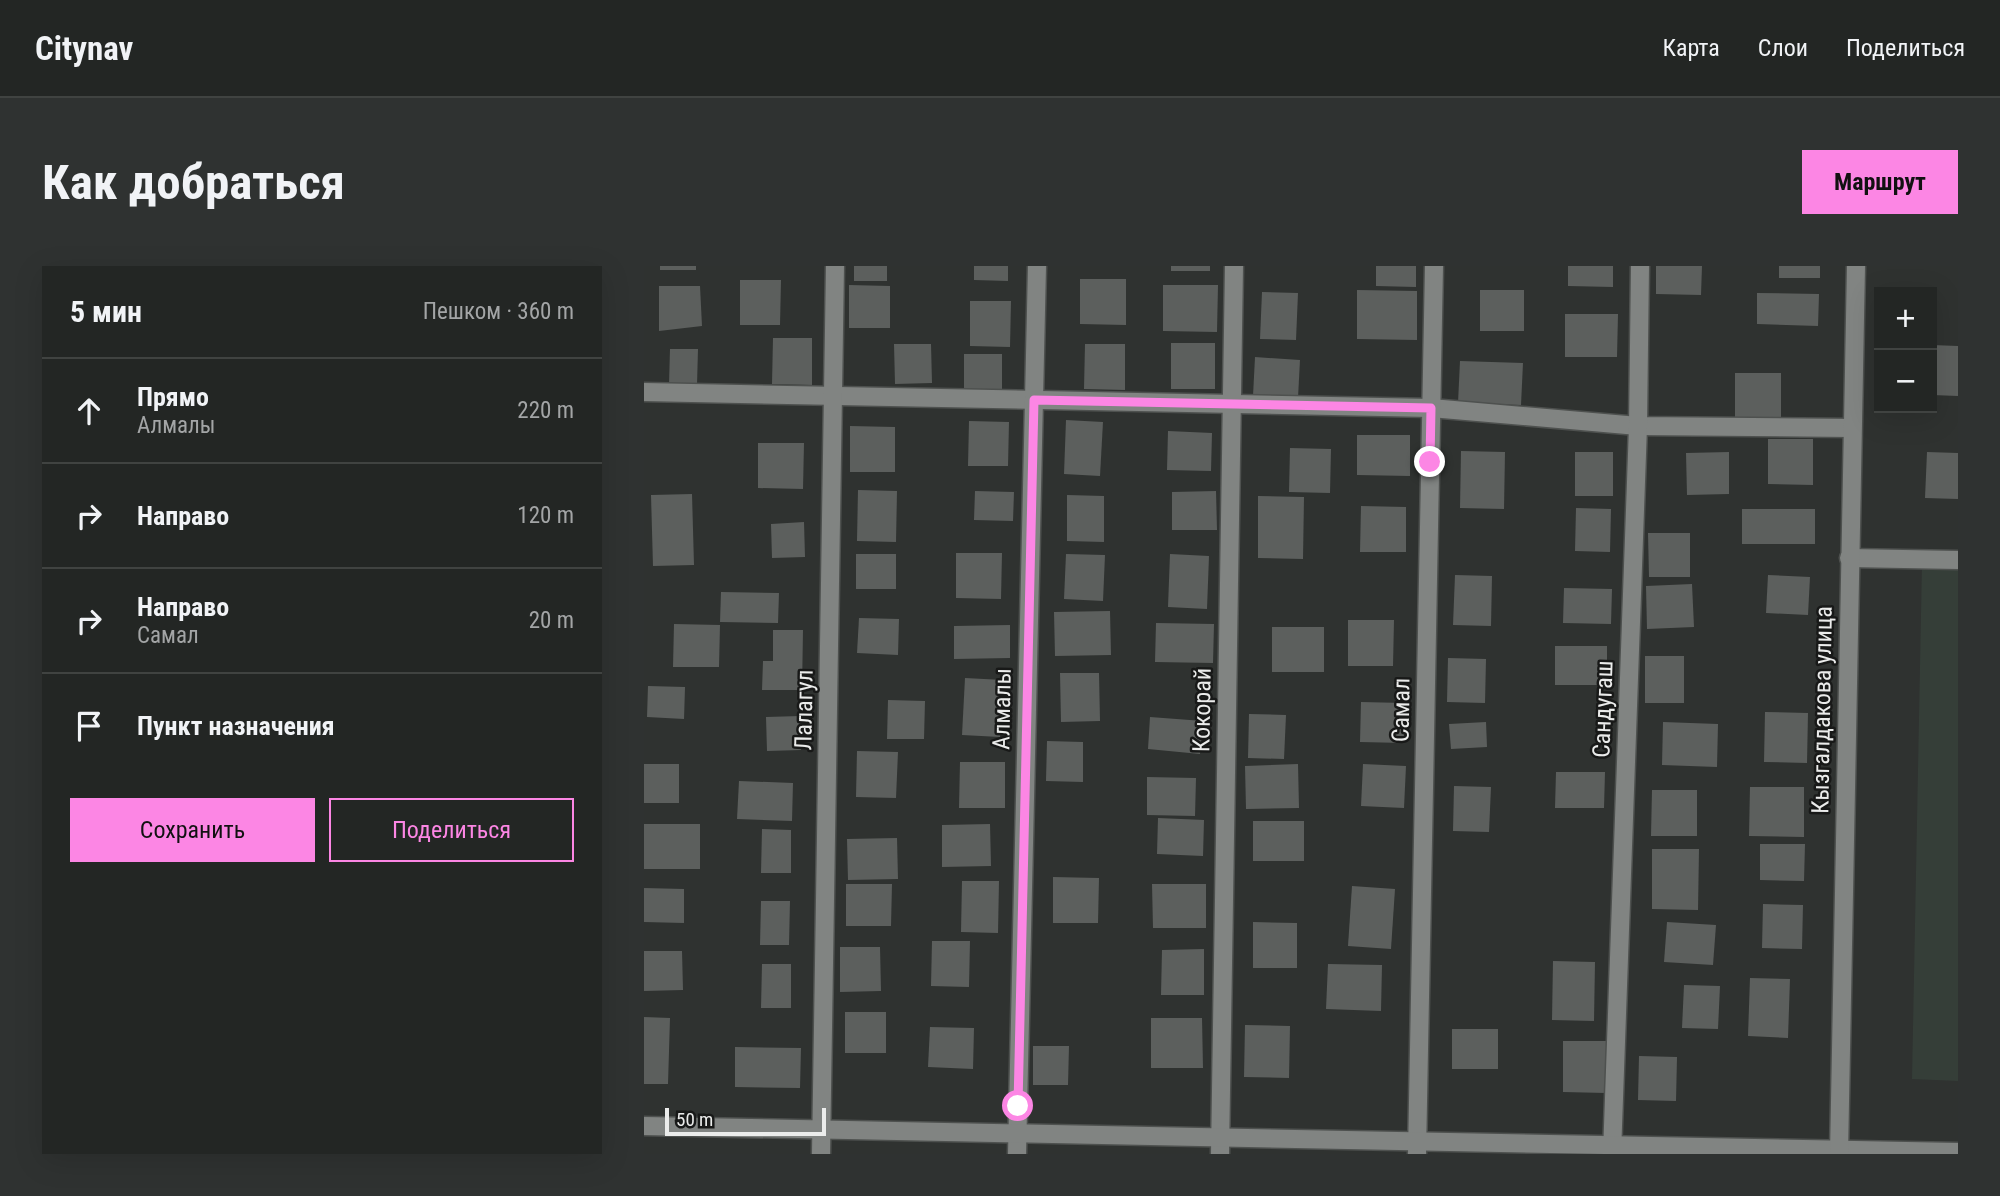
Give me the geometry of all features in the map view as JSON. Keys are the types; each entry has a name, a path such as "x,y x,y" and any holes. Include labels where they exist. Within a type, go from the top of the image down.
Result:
{"street":[{"name":"Лалагул","path":"821,1154 835,266"},
{"name":"Алмалы","path":"1017,1154 1037,266"},
{"name":"Кокорай","path":"1220,1145 1234,266"},
{"name":"Самал","path":"1418,1147 1434,266"},
{"name":"Сандугаш","path":"1612,1149 1638,426 1640,266"},
{"name":"Кызгалдакова улица","path":"1839,1151 1856,266"},
{"path":"644,392 1431,408 1638,426 1852,428"},
{"path":"1849,558 1958,560"},
{"path":"644,1126 1018,1133 1220,1145 1958,1152"}],"shaded area":[{"path":"1922,563 1958,564 1958,1081 1912,1079"}],"building":[{"path":"660,266 696,266 696,270 660,270"},
{"path":"854,266 887,266 887,281 854,281"},
{"path":"974,266 1008,266 1008,281 974,280"},
{"path":"1171,266 1210,266 1210,271 1171,271"},
{"path":"1376,266 1416,266 1416,287 1376,286"},
{"path":"1568,266 1613,266 1613,287 1568,286"},
{"path":"1656,266 1702,266 1701,295 1656,294"},
{"path":"1779,266 1820,266 1820,278 1779,278"},
{"path":"1080,279 1126,279 1126,325 1080,324"},
{"path":"740,280 781,280 780,325 740,325"},
{"path":"849,285 890,286 890,328 849,328"},
{"path":"1163,285 1218,285 1217,332 1163,331"},
{"path":"659,286 700,286 702,326 659,331"},
{"path":"1357,290 1417,291 1417,340 1357,339"},
{"path":"1480,290 1524,290 1524,331 1480,331"},
{"path":"1262,292 1298,293 1296,340 1260,339"},
{"path":"1757,293 1819,294 1818,326 1757,324"},
{"path":"970,301 1011,301 1010,347 970,346"},
{"path":"1565,314 1618,314 1617,357 1565,357"},
{"path":"773,338 812,338 812,385 772,384"},
{"path":"1171,343 1215,343 1215,389 1171,389"},
{"path":"894,344 931,344 932,383 895,384"},
{"path":"1085,344 1125,344 1125,390 1084,389"},
{"path":"1937,345 1958,346 1958,396 1937,395"},
{"path":"670,349 698,349 697,385 669,385"},
{"path":"964,354 1002,354 1002,393 964,393"},
{"path":"1255,357 1300,360 1298,398 1253,396"},
{"path":"1460,361 1523,363 1521,405 1458,403"},
{"path":"1735,373 1781,373 1781,419 1735,419"},
{"path":"1066,420 1103,422 1100,476 1064,474"},
{"path":"969,421 1009,422 1008,466 968,466"},
{"path":"850,426 895,427 895,472 850,472"},
{"path":"1168,431 1212,433 1211,471 1167,470"},
{"path":"1357,435 1410,435 1410,476 1357,475"},
{"path":"1768,439 1813,439 1813,485 1768,484"},
{"path":"758,443 804,443 803,489 758,488"},
{"path":"1290,448 1331,449 1330,493 1289,492"},
{"path":"1461,451 1505,452 1504,509 1460,508"},
{"path":"1575,452 1613,452 1613,496 1575,496"},
{"path":"1729,452 1729,494 1687,495 1686,453"},
{"path":"1927,452 1958,453 1958,499 1925,498"},
{"path":"858,490 897,491 896,542 857,541"},
{"path":"975,491 1014,492 1013,521 974,520"},
{"path":"1216,491 1217,530 1172,530 1172,492"},
{"path":"692,494 694,565 653,566 651,495"},
{"path":"1067,495 1104,496 1104,542 1067,541"},
{"path":"1258,496 1304,497 1303,559 1258,558"},
{"path":"1361,506 1406,507 1406,552 1360,552"},
{"path":"1576,508 1611,509 1610,552 1575,551"},
{"path":"1742,509 1815,509 1815,544 1742,544"},
{"path":"804,522 805,557 772,558 771,524"},
{"path":"1648,533 1690,533 1690,577 1649,577"},
{"path":"956,553 1002,553 1001,599 956,598"},
{"path":"856,554 896,554 896,589 856,589"},
{"path":"1066,554 1105,555 1103,601 1064,599"},
{"path":"1170,554 1209,556 1207,609 1168,607"},
{"path":"1455,575 1492,576 1491,626 1453,625"},
{"path":"1768,575 1810,577 1808,615 1766,613"},
{"path":"1692,584 1694,627 1647,629 1646,586"},
{"path":"1564,588 1612,589 1611,624 1563,623"},
{"path":"721,592 779,593 778,623 720,622"},
{"path":"1110,611 1111,655 1055,656 1054,612"},
{"path":"859,618 899,619 898,655 857,653"},
{"path":"1348,620 1394,620 1393,666 1348,666"},
{"path":"1156,623 1214,624 1213,663 1155,662"},
{"path":"674,624 720,625 719,667 673,667"},
{"path":"1010,625 1010,658 954,659 954,626"},
{"path":"1272,627 1324,627 1324,672 1272,672"},
{"path":"773,630 803,630 802,690 762,690 763,661 773,661"},
{"path":"1555,646 1607,646 1607,685 1555,685"},
{"path":"1645,656 1684,656 1684,703 1645,703"},
{"path":"1448,658 1486,659 1485,703 1447,702"},
{"path":"1060,673 1099,673 1100,721 1061,722"},
{"path":"965,678 1003,680 1000,737 962,735"},
{"path":"648,686 685,687 684,719 647,717"},
{"path":"888,700 925,701 924,739 887,739"},
{"path":"1361,702 1404,703 1404,743 1360,742"},
{"path":"1765,712 1808,713 1807,763 1764,762"},
{"path":"1249,714 1286,715 1284,759 1248,758"},
{"path":"800,716 801,750 767,751 766,717"},
{"path":"1150,717 1203,721 1200,754 1148,749"},
{"path":"1486,722 1487,747 1451,749 1449,724"},
{"path":"1663,722 1718,724 1717,767 1662,765"},
{"path":"1047,741 1083,742 1083,782 1046,781"},
{"path":"857,751 898,752 896,798 856,797"},
{"path":"960,762 1005,762 1005,808 959,808"},
{"path":"644,764 679,764 679,803 644,803"},
{"path":"1298,764 1299,808 1246,809 1245,766"},
{"path":"1363,764 1406,766 1404,808 1361,806"},
{"path":"1556,772 1605,772 1604,808 1555,808"},
{"path":"1147,777 1196,778 1195,816 1147,815"},
{"path":"739,781 793,783 792,821 737,819"},
{"path":"1454,786 1491,787 1489,832 1453,831"},
{"path":"1750,787 1804,787 1804,837 1749,836"},
{"path":"1652,790 1697,790 1697,836 1651,836"},
{"path":"1158,818 1204,820 1203,856 1157,854"},
{"path":"1253,821 1304,821 1304,861 1253,861"},
{"path":"644,824 700,824 700,869 644,869"},
{"path":"990,824 991,866 942,867 942,825"},
{"path":"762,829 791,830 791,873 761,873"},
{"path":"897,838 898,879 848,880 847,839"},
{"path":"1760,844 1805,844 1804,881 1760,880"},
{"path":"1652,849 1699,849 1698,910 1652,909"},
{"path":"1053,877 1099,878 1098,923 1053,923"},
{"path":"962,881 999,881 998,933 961,932"},
{"path":"846,884 892,884 891,926 846,926"},
{"path":"1152,884 1206,884 1206,928 1153,928"},
{"path":"1352,886 1395,889 1391,949 1348,946"},
{"path":"644,888 684,889 684,923 644,922"},
{"path":"761,901 790,901 789,945 760,945"},
{"path":"1763,904 1803,905 1802,949 1762,948"},
{"path":"1253,922 1297,923 1297,968 1253,968"},
{"path":"1667,922 1716,925 1713,965 1664,962"},
{"path":"932,941 970,941 969,987 931,986"},
{"path":"840,947 880,947 881,991 840,992"},
{"path":"1204,949 1204,995 1161,995 1162,950"},
{"path":"644,951 682,951 683,990 644,991"},
{"path":"1553,961 1595,962 1594,1021 1552,1020"},
{"path":"762,964 791,964 791,1008 761,1008"},
{"path":"1328,964 1382,965 1381,1011 1326,1009"},
{"path":"1750,978 1790,979 1788,1038 1748,1036"},
{"path":"1684,985 1720,986 1718,1029 1682,1028"},
{"path":"845,1012 886,1012 886,1053 845,1053"},
{"path":"644,1017 670,1018 668,1084 644,1084"},
{"path":"1151,1018 1202,1018 1203,1068 1151,1068"},
{"path":"1245,1025 1290,1026 1289,1078 1244,1077"},
{"path":"930,1027 974,1028 973,1069 928,1067"},
{"path":"1452,1029 1498,1029 1498,1069 1452,1069"},
{"path":"1563,1041 1606,1041 1606,1093 1563,1092"},
{"path":"1033,1046 1069,1046 1068,1085 1033,1085"},
{"path":"735,1047 801,1048 800,1088 735,1087"},
{"path":"1639,1056 1677,1057 1676,1101 1638,1100"}],"route":[{"path":"1018,1106 1034,400 1431,408 1430,462"}]}
